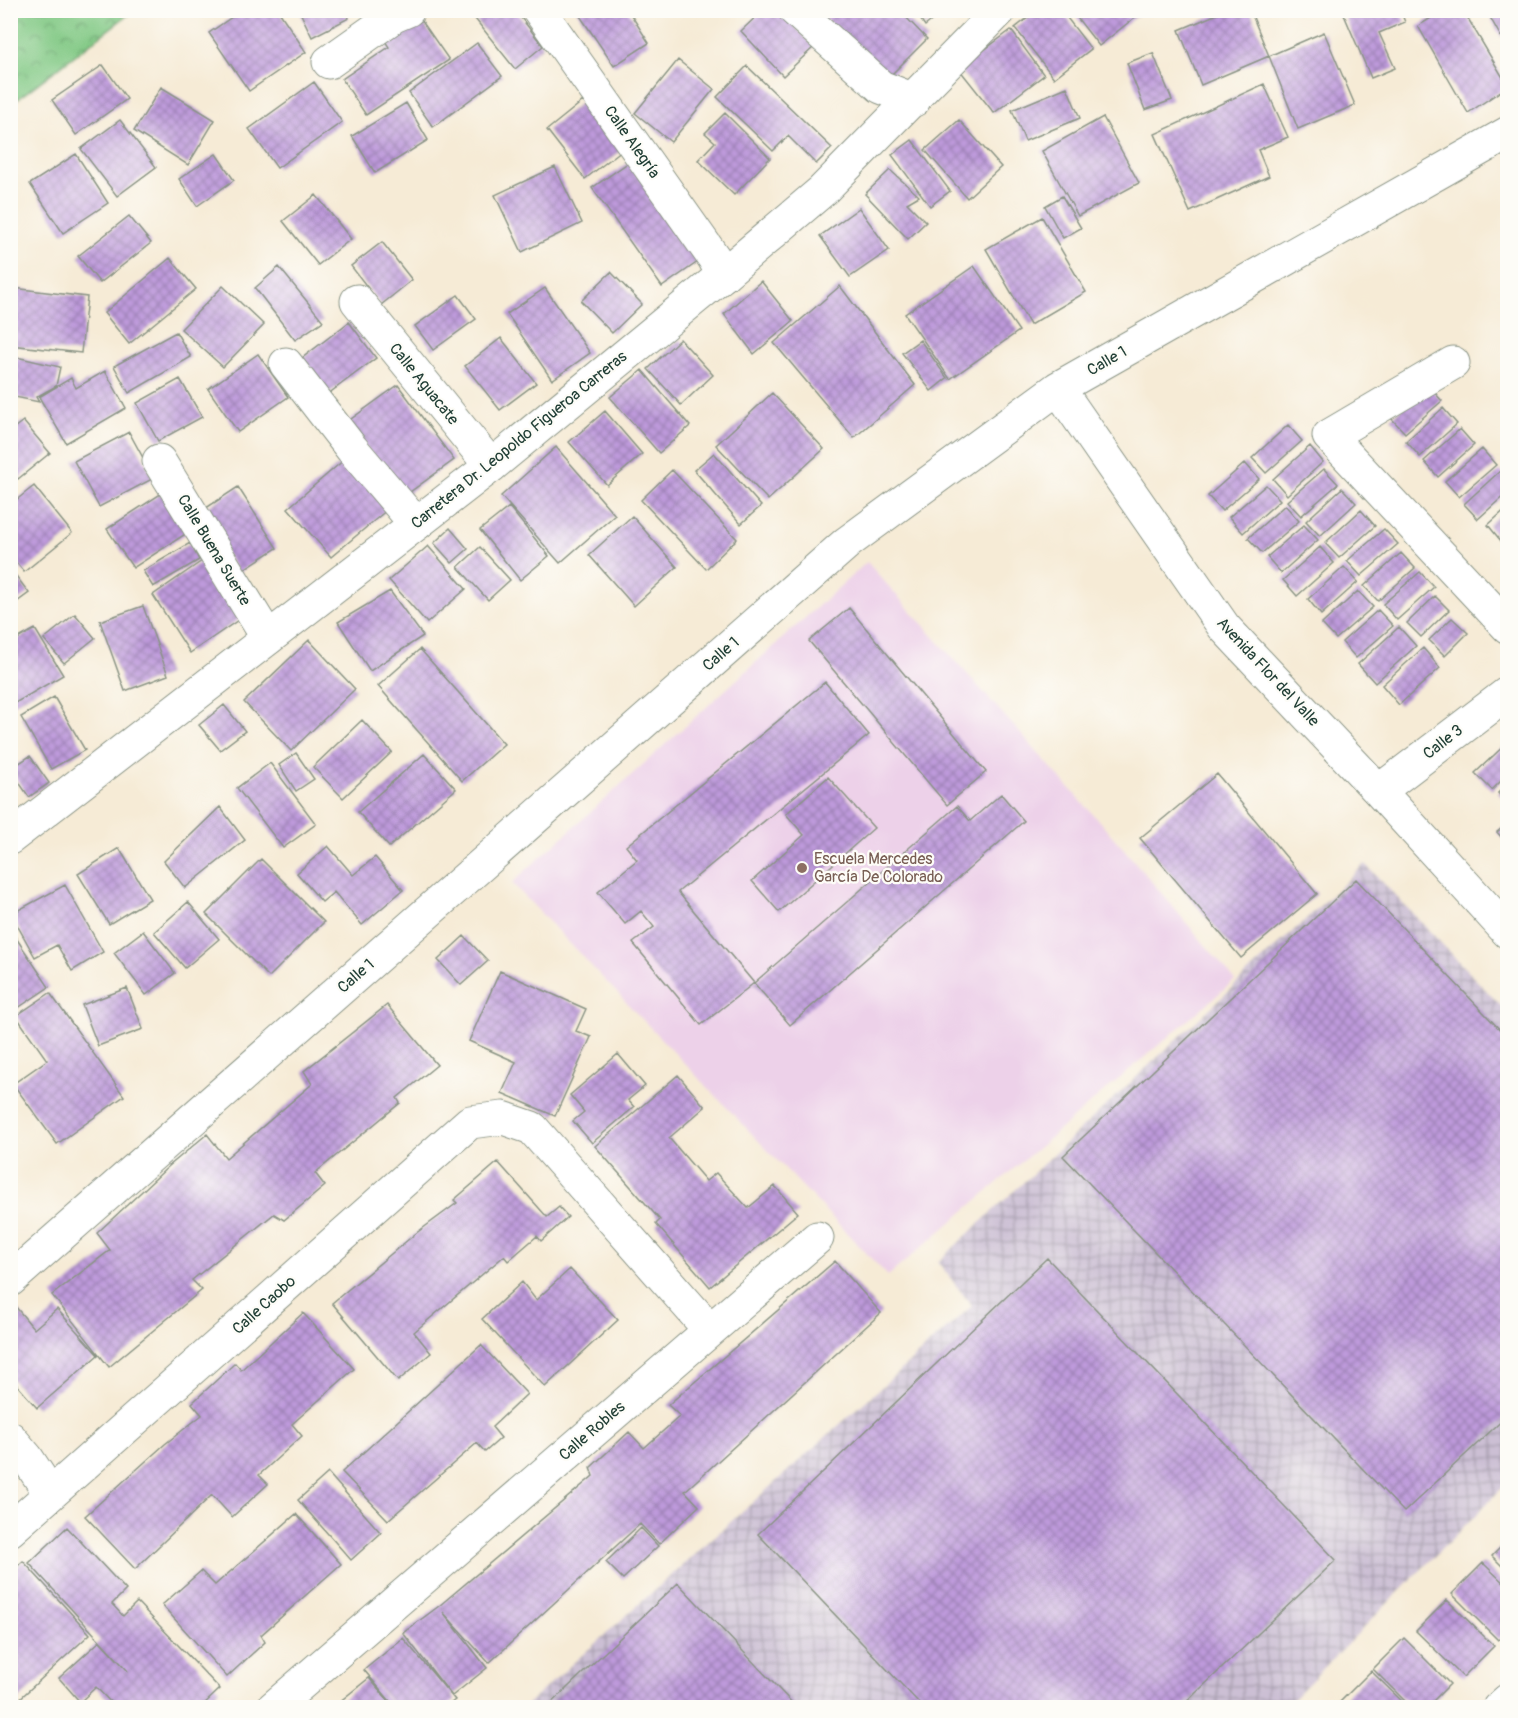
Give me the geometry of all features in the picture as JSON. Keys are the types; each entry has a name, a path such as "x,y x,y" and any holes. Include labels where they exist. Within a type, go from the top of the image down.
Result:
{"street":[{"path":"329,62 394,16 408,10"},
{"name":"Calle Alegría","path":"539,10 714,258 723,275"},
{"path":"795,10 881,87 914,100"},
{"name":"Carretera Dr. Leopoldo Figueroa Carreras","path":"10,838 491,466 723,275 822,191 1000,10"},
{"name":"Calle 1","path":"10,1280 848,542 1058,388 1508,133"},
{"name":"Calle Aguacate","path":"357,301 491,466"},
{"path":"1453,363 1329,436 1508,627"},
{"path":"286,364 352,449 416,524"},
{"name":"Avenida Flor del Valle","path":"1058,388 1224,627 1380,791 1508,932"},
{"name":"Calle Buena Suerte","path":"159,461 268,638"},
{"name":"Calle 3","path":"1380,791 1508,693"},
{"name":"Calle Caobo","path":"10,1530 470,1122 503,1118 532,1128 709,1329"},
{"name":"Calle Robles","path":"273,1707 816,1238"},
{"path":"10,1438 27,1458 50,1493"},
{"path":"1499,1707 1508,1700"}],"shaded area":[{"path":"867,562 1123,848 1235,980 888,1276 512,883"},
{"path":"1365,864 1507,1012 1507,1483 1285,1707 523,1708 972,1306 938,1262"}],"green space":[{"path":"11,10 133,10 133,11 11,104"}],"building":[{"path":"242,10 278,10 306,52 249,91 209,33"},
{"path":"299,10 345,10 349,18 312,37"},
{"path":"468,10 515,10 543,46 515,69"},
{"path":"576,10 628,10 649,43 614,66"},
{"path":"763,10 780,10 814,47 783,76 741,31"},
{"path":"816,10 899,10 927,39 885,81"},
{"path":"914,10 945,10 925,26"},
{"path":"1038,10 1061,10 1091,49 1054,78 1015,28"},
{"path":"1071,10 1144,10 1099,46"},
{"path":"1227,10 1250,10 1269,56 1201,85 1179,30"},
{"path":"1342,10 1400,10 1405,22 1379,33 1395,68 1371,78"},
{"path":"1444,10 1463,10 1508,86 1468,113 1418,26"},
{"path":"1486,10 1508,10 1508,33 1501,37"},
{"path":"417,14 449,60 366,115 342,79 389,47 383,38"},
{"path":"1011,30 1044,75 994,113 959,69"},
{"path":"1324,32 1355,105 1298,129 1269,56"},
{"path":"477,43 502,76 433,127 409,93"},
{"path":"1153,53 1172,100 1145,110 1127,63"},
{"path":"678,60 714,89 671,142 635,113"},
{"path":"103,65 127,99 76,135 52,100"},
{"path":"747,66 832,148 816,164 788,136 773,151 717,97"},
{"path":"314,82 342,122 277,168 249,129"},
{"path":"1264,84 1288,137 1258,150 1269,176 1190,212 1155,134"},
{"path":"161,87 215,120 188,165 134,131"},
{"path":"1067,87 1080,118 1025,141 1012,110"},
{"path":"583,101 622,150 585,179 547,130"},
{"path":"406,103 428,140 375,173 352,136"},
{"path":"725,113 770,158 734,195 698,160 715,142 705,133"},
{"path":"1103,117 1139,183 1078,216 1042,151"},
{"path":"120,120 156,167 117,196 81,149"},
{"path":"959,120 1001,167 967,198 925,150"},
{"path":"912,140 950,191 930,206 892,155"},
{"path":"76,154 108,203 63,233 30,184"},
{"path":"216,154 234,180 197,206 179,179"},
{"path":"632,160 702,259 662,287 592,188"},
{"path":"555,167 582,223 522,252 495,195"},
{"path":"890,170 919,196 907,203 926,222 908,239 865,194"},
{"path":"316,195 351,239 318,265 283,221"},
{"path":"1062,196 1081,228 1063,238 1045,206"},
{"path":"859,208 889,250 850,277 820,236"},
{"path":"129,216 151,243 100,283 78,256"},
{"path":"1042,217 1086,292 1030,325 986,249"},
{"path":"382,242 412,280 381,305 351,266"},
{"path":"170,258 196,289 129,344 104,313"},
{"path":"974,266 1019,331 950,379 905,314"},
{"path":"279,267 323,321 295,340 255,288"},
{"path":"611,272 642,304 612,333 581,301"},
{"path":"761,281 793,321 754,354 724,314"},
{"path":"223,286 264,325 223,367 181,329"},
{"path":"840,286 915,385 854,438 774,343"},
{"path":"13,288 87,297 81,353 10,345"},
{"path":"545,288 590,353 552,380 507,314"},
{"path":"458,295 476,319 433,350 415,326"},
{"path":"349,322 376,358 324,397 297,362"},
{"path":"176,332 191,357 129,393 114,366"},
{"path":"501,338 536,383 500,410 465,366"},
{"path":"680,339 713,375 681,405 648,369"},
{"path":"920,340 947,378 931,391 902,353"},
{"path":"258,354 288,397 238,432 208,389"},
{"path":"12,356 60,367 56,386 36,397 39,402 10,396"},
{"path":"642,370 690,426 659,453 610,397"},
{"path":"105,371 126,408 66,443 39,397 71,378 76,388"},
{"path":"180,379 202,417 158,441 137,403"},
{"path":"398,385 454,460 403,497 347,422"},
{"path":"1428,385 1442,401 1405,433 1391,418"},
{"path":"772,393 824,449 768,500 716,445"},
{"path":"1443,408 1457,424 1420,457 1406,441"},
{"path":"605,411 642,454 607,485 569,442"},
{"path":"23,421 50,453 18,479 10,470 10,431"},
{"path":"1288,425 1302,441 1266,473 1252,458"},
{"path":"1460,429 1474,445 1438,477 1424,461"},
{"path":"129,432 154,478 99,507 74,461"},
{"path":"1310,446 1323,462 1287,495 1273,479"},
{"path":"556,447 615,515 560,563 501,496"},
{"path":"1482,449 1496,465 1459,497 1445,481"},
{"path":"714,453 761,506 741,524 694,470"},
{"path":"345,459 388,509 331,557 288,508"},
{"path":"1245,463 1259,479 1222,511 1208,496"},
{"path":"1324,469 1338,484 1301,516 1287,501"},
{"path":"672,470 737,539 706,569 641,500"},
{"path":"1500,471 1508,479 1508,492 1478,519 1464,504"},
{"path":"1266,485 1280,500 1243,533 1229,517"},
{"path":"34,486 72,533 24,572 10,555 10,505"},
{"path":"238,487 277,548 238,573 200,512"},
{"path":"1342,488 1356,503 1320,536 1306,521"},
{"path":"162,493 187,533 133,568 107,529"},
{"path":"1285,505 1299,521 1262,553 1248,538"},
{"path":"509,507 549,556 520,580 480,530"},
{"path":"1508,507 1508,535 1501,541 1488,525"},
{"path":"1361,510 1375,526 1339,558 1325,543"},
{"path":"632,516 677,567 634,606 589,555"},
{"path":"1304,525 1318,540 1281,573 1267,557"},
{"path":"450,528 468,549 452,563 434,543"},
{"path":"1384,529 1398,544 1361,576 1347,561"},
{"path":"190,543 199,560 153,587 143,571"},
{"path":"428,546 466,589 427,623 389,580"},
{"path":"480,547 510,580 488,600 458,567"},
{"path":"1320,547 1334,563 1297,596 1283,580"},
{"path":"1401,553 1415,568 1378,601 1364,586"},
{"path":"202,561 244,616 190,653 153,595"},
{"path":"1344,567 1358,582 1321,615 1308,599"},
{"path":"10,568 29,593 10,607"},
{"path":"1420,572 1434,587 1397,620 1383,604"},
{"path":"390,591 423,636 370,671 338,622"},
{"path":"1358,591 1373,607 1336,639 1322,624"},
{"path":"1435,596 1449,610 1421,637 1407,623"},
{"path":"143,606 168,675 125,691 100,621"},
{"path":"849,608 986,772 947,805 809,641"},
{"path":"1378,610 1393,626 1356,658 1342,642"},
{"path":"75,614 95,638 64,663 44,639"},
{"path":"1452,618 1468,633 1445,656 1429,640"},
{"path":"1399,627 1416,646 1375,683 1358,664"},
{"path":"35,629 63,675 10,706 10,643"},
{"path":"309,640 355,689 291,751 244,702"},
{"path":"1423,648 1440,668 1399,705 1382,685"},
{"path":"420,649 504,744 462,781 378,686"},
{"path":"825,682 869,735 678,892 754,983 701,1025 633,943 654,927 641,911 625,924 598,892 637,860 626,846"},
{"path":"54,697 85,750 51,769 21,717"},
{"path":"224,705 245,731 220,750 199,725"},
{"path":"362,720 392,752 343,798 313,767"},
{"path":"1508,742 1508,774 1492,790 1475,773"},
{"path":"296,753 314,779 296,791 279,765"},
{"path":"424,754 456,789 389,847 358,812"},
{"path":"30,756 49,783 29,797 10,769"},
{"path":"270,763 316,824 283,848 237,788"},
{"path":"1217,774 1317,894 1241,958 1140,838"},
{"path":"828,777 874,828 779,912 752,881 804,835 786,814"},
{"path":"1508,783 1508,803 1498,793"},
{"path":"1001,794 1024,821 790,1025 754,983 957,806 970,821"},
{"path":"220,807 245,840 185,888 164,861"},
{"path":"1508,823 1508,845 1497,832"},
{"path":"328,846 353,875 375,857 403,890 362,925 334,892 322,902 297,873"},
{"path":"119,848 150,899 109,924 78,874"},
{"path":"261,859 324,922 269,977 206,914"},
{"path":"1356,879 1508,1038 1508,1415 1404,1512 1063,1156"},
{"path":"65,885 103,952 72,971 57,945 35,957 11,914"},
{"path":"188,902 219,939 185,968 154,932"},
{"path":"10,929 49,987 12,1012 10,1009"},
{"path":"143,931 175,973 146,995 114,953"},
{"path":"464,936 488,961 461,985 438,960"},
{"path":"500,971 586,1009 576,1031 591,1037 555,1116 502,1093 516,1062 469,1041"},
{"path":"127,988 143,1029 98,1046 82,1005"},
{"path":"50,993 124,1096 57,1144 13,1084 47,1060 16,1016"},
{"path":"387,1005 437,1065 397,1098 400,1103 315,1173 325,1186 284,1220 274,1214 192,1280 202,1290 109,1367 52,1295 110,1250 97,1233 207,1134 226,1158 312,1084 304,1071"},
{"path":"618,1054 645,1086 628,1100 634,1107 592,1143 573,1121 584,1112 570,1095"},
{"path":"678,1075 705,1107 669,1138 706,1181 716,1173 748,1208 775,1186 798,1213 710,1287 656,1224 660,1220 595,1146"},
{"path":"498,1162 547,1217 559,1207 568,1217 541,1241 537,1236 508,1261 504,1256 414,1332 431,1353 398,1381 332,1303 415,1234 457,1203 454,1200"},
{"path":"1047,1258 1336,1560 1181,1707 923,1707 758,1534"},
{"path":"835,1261 881,1313 685,1491 699,1506 659,1544 640,1524 489,1663 443,1612 487,1668 452,1696 403,1633 439,1606 593,1476 590,1468 629,1432 644,1448 680,1416 668,1405"},
{"path":"570,1269 618,1320 545,1387 482,1319 522,1282 536,1300"},
{"path":"15,1306 34,1329 57,1309 98,1355 37,1408 10,1377 10,1310"},
{"path":"303,1313 354,1369 292,1424 302,1436 259,1475 268,1484 232,1517 212,1495 135,1569 85,1516 165,1444 202,1415 192,1403 235,1363 241,1370"},
{"path":"481,1345 527,1394 492,1427 501,1438 485,1452 477,1443 388,1520 342,1472"},
{"path":"328,1473 381,1533 351,1560 298,1500"},
{"path":"296,1514 341,1564 261,1635 265,1642 227,1677 162,1605 201,1571 215,1585"},
{"path":"67,1527 126,1590 112,1604 123,1616 137,1602 220,1689 201,1707 115,1707 96,1687 80,1702 59,1678 100,1641 128,1671 29,1563"},
{"path":"641,1528 658,1546 623,1579 606,1562"},
{"path":"1508,1540 1508,1572 1492,1556"},
{"path":"23,1561 90,1634 15,1703 10,1698 10,1573"},
{"path":"1483,1563 1508,1587 1508,1631 1498,1640 1452,1594"},
{"path":"678,1583 796,1707 547,1707"},
{"path":"1447,1600 1494,1646 1463,1677 1416,1631"},
{"path":"403,1638 455,1700 446,1707 395,1707 364,1670"},
{"path":"1404,1638 1450,1684 1427,1707 1411,1707 1373,1669"},
{"path":"1371,1671 1408,1707 1346,1707 1340,1702"},
{"path":"369,1678 394,1707 333,1707"}],"place":[{"name":"Escuela Mercedes García De Colorado","path":"802,868"}]}
